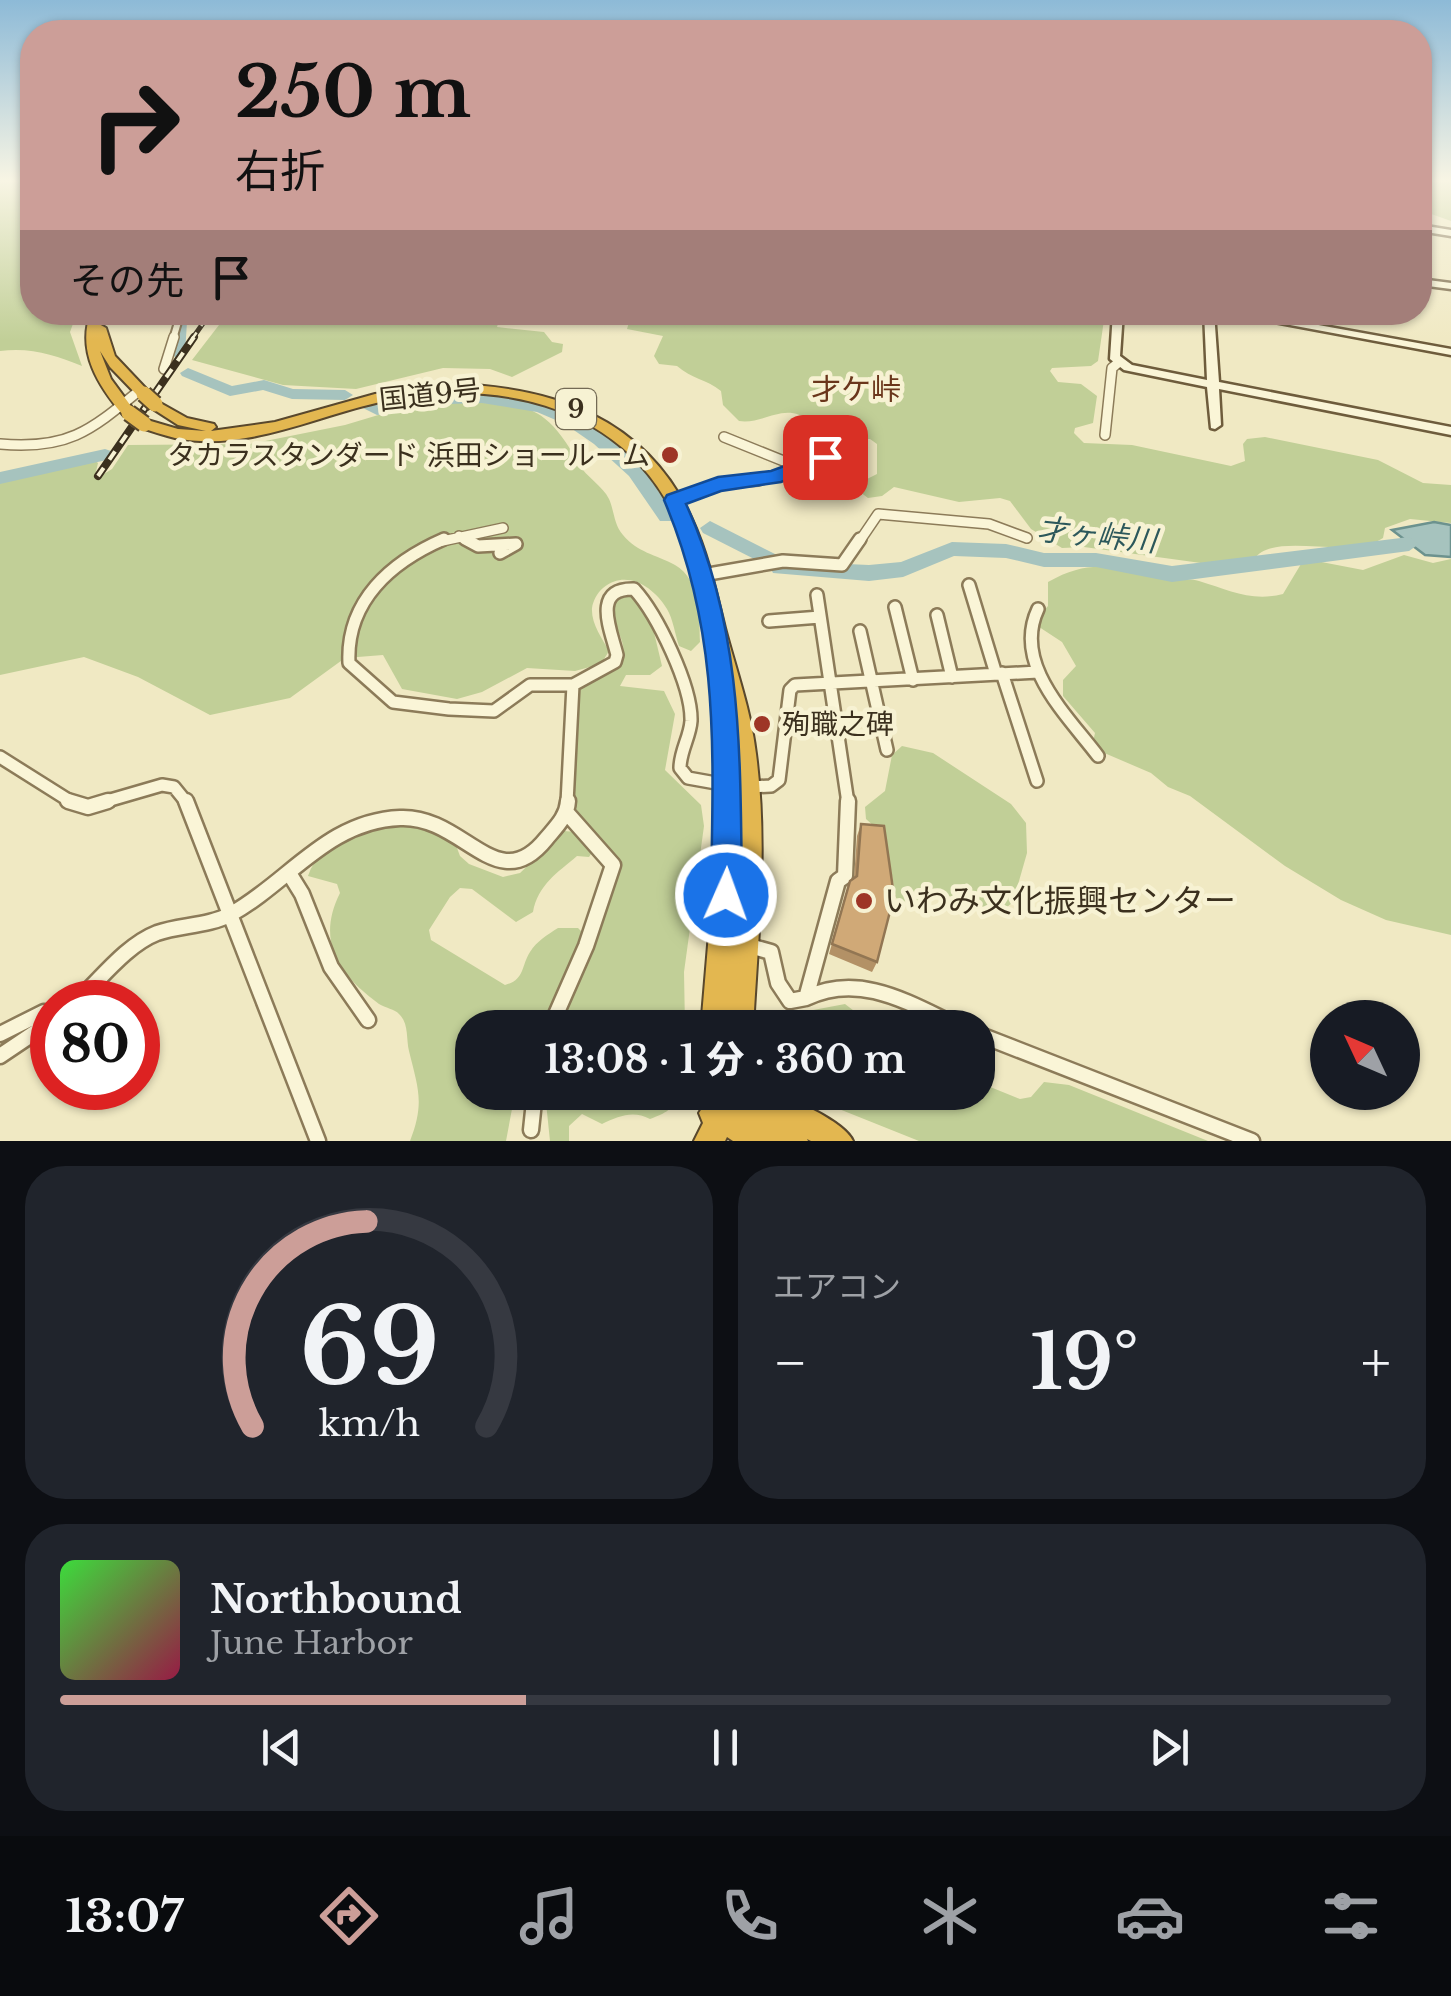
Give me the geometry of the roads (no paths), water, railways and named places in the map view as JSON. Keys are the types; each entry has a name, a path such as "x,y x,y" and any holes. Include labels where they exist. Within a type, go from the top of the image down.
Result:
{"highway":[{"name":"国道9号","path":"94,325 90,346 126,408 144,424 176,434 224,437 381,397 430,389 494,388 535,395 577,409 625,442 674,500 703,575 717,632 738,786 745,945 741,1010"},
{"name":"国道9号","path":"100,325 101,341 109,358 147,396 182,422 216,428 309,418"},
{"name":"国道9号","path":"716,1010 738,786"},
{"path":"777,1110 799,1132 854,1141"},
{"path":"718,1115 839,1141"},
{"path":"718,1115 760,1141"}],"street":[{"path":"164,369 177,325"},
{"path":"1117,325 1114,354 1118,363 1133,370 1451,431"},
{"path":"1210,325 1216,425"},
{"path":"1298,325 1451,352"},
{"path":"1105,435 1112,368 1118,363"},
{"path":"0,444 36,448 65,444 147,396"},
{"path":"724,437 802,468"},
{"path":"674,500 718,484 758,481 802,468 848,447"},
{"path":"703,575 784,562 842,565 878,514 989,524 1027,538"},
{"path":"504,528 436,542 376,583 352,628 349,662 394,702 494,711 530,685 574,685 600,674 618,657 619,648 604,609 610,594 634,589 654,612 691,713 680,750 680,768 688,778 738,786 771,786 779,780 790,690 795,685 1038,672"},
{"path":"458,535 478,546 516,544 500,553"},
{"path":"969,585 1037,781"},
{"path":"806,998 838,881 846,876 848,800 817,595"},
{"path":"895,607 913,680"},
{"path":"1038,609 1025,634 1038,672 1098,756"},
{"path":"937,616 952,677"},
{"path":"769,621 820,617"},
{"path":"860,631 886,750"},
{"path":"100,980 155,934 229,916 333,837 365,823 402,818 434,822 503,863 522,862 567,813 574,685"},
{"path":"0,757 71,803 88,807 151,787 174,787 182,794 318,1141"},
{"path":"558,1010 586,946 613,865 567,813"},
{"path":"289,873 304,892 313,928 340,988 368,1020"},
{"path":"745,945 770,952 778,984 790,1002 806,998 822,987 846,984 918,1010"},
{"path":"0,1034 30,1016"},
{"path":"0,1056 30,1036"},
{"path":"995,1041 1252,1141"},
{"path":"531,1130 533,1110"}],"water":[{"path":"1434,522 1451,525 1451,557 1425,555 1392,530"}],"waterway":[{"name":"才ヶ峠川","path":"177,353 180,325"},
{"name":"才ヶ峠川","path":"188,373 230,391 264,385 292,394 345,395"},
{"name":"才ヶ峠川","path":"369,407 377,410 482,398 542,408 600,440 635,472 667,516"},
{"path":"0,478 105,455"},
{"name":"才ヶ峠川","path":"710,528 770,560"},
{"name":"才ヶ峠川","path":"780,568 869,573 903,569 952,549 1006,551 1044,560 1096,560 1172,574 1409,544"}],"railway":[{"path":"192,339 202,325"},
{"path":"98,476 194,337"}],"place":[{"name":"タカラスタンダード 浜田ショールーム","path":"670,455"},
{"name":"殉職之碑","path":"762,724"},
{"name":"いわみ文化振興センター","path":"864,901"}],"district":[{"name":"才ケ峠","path":"856,389"}]}
